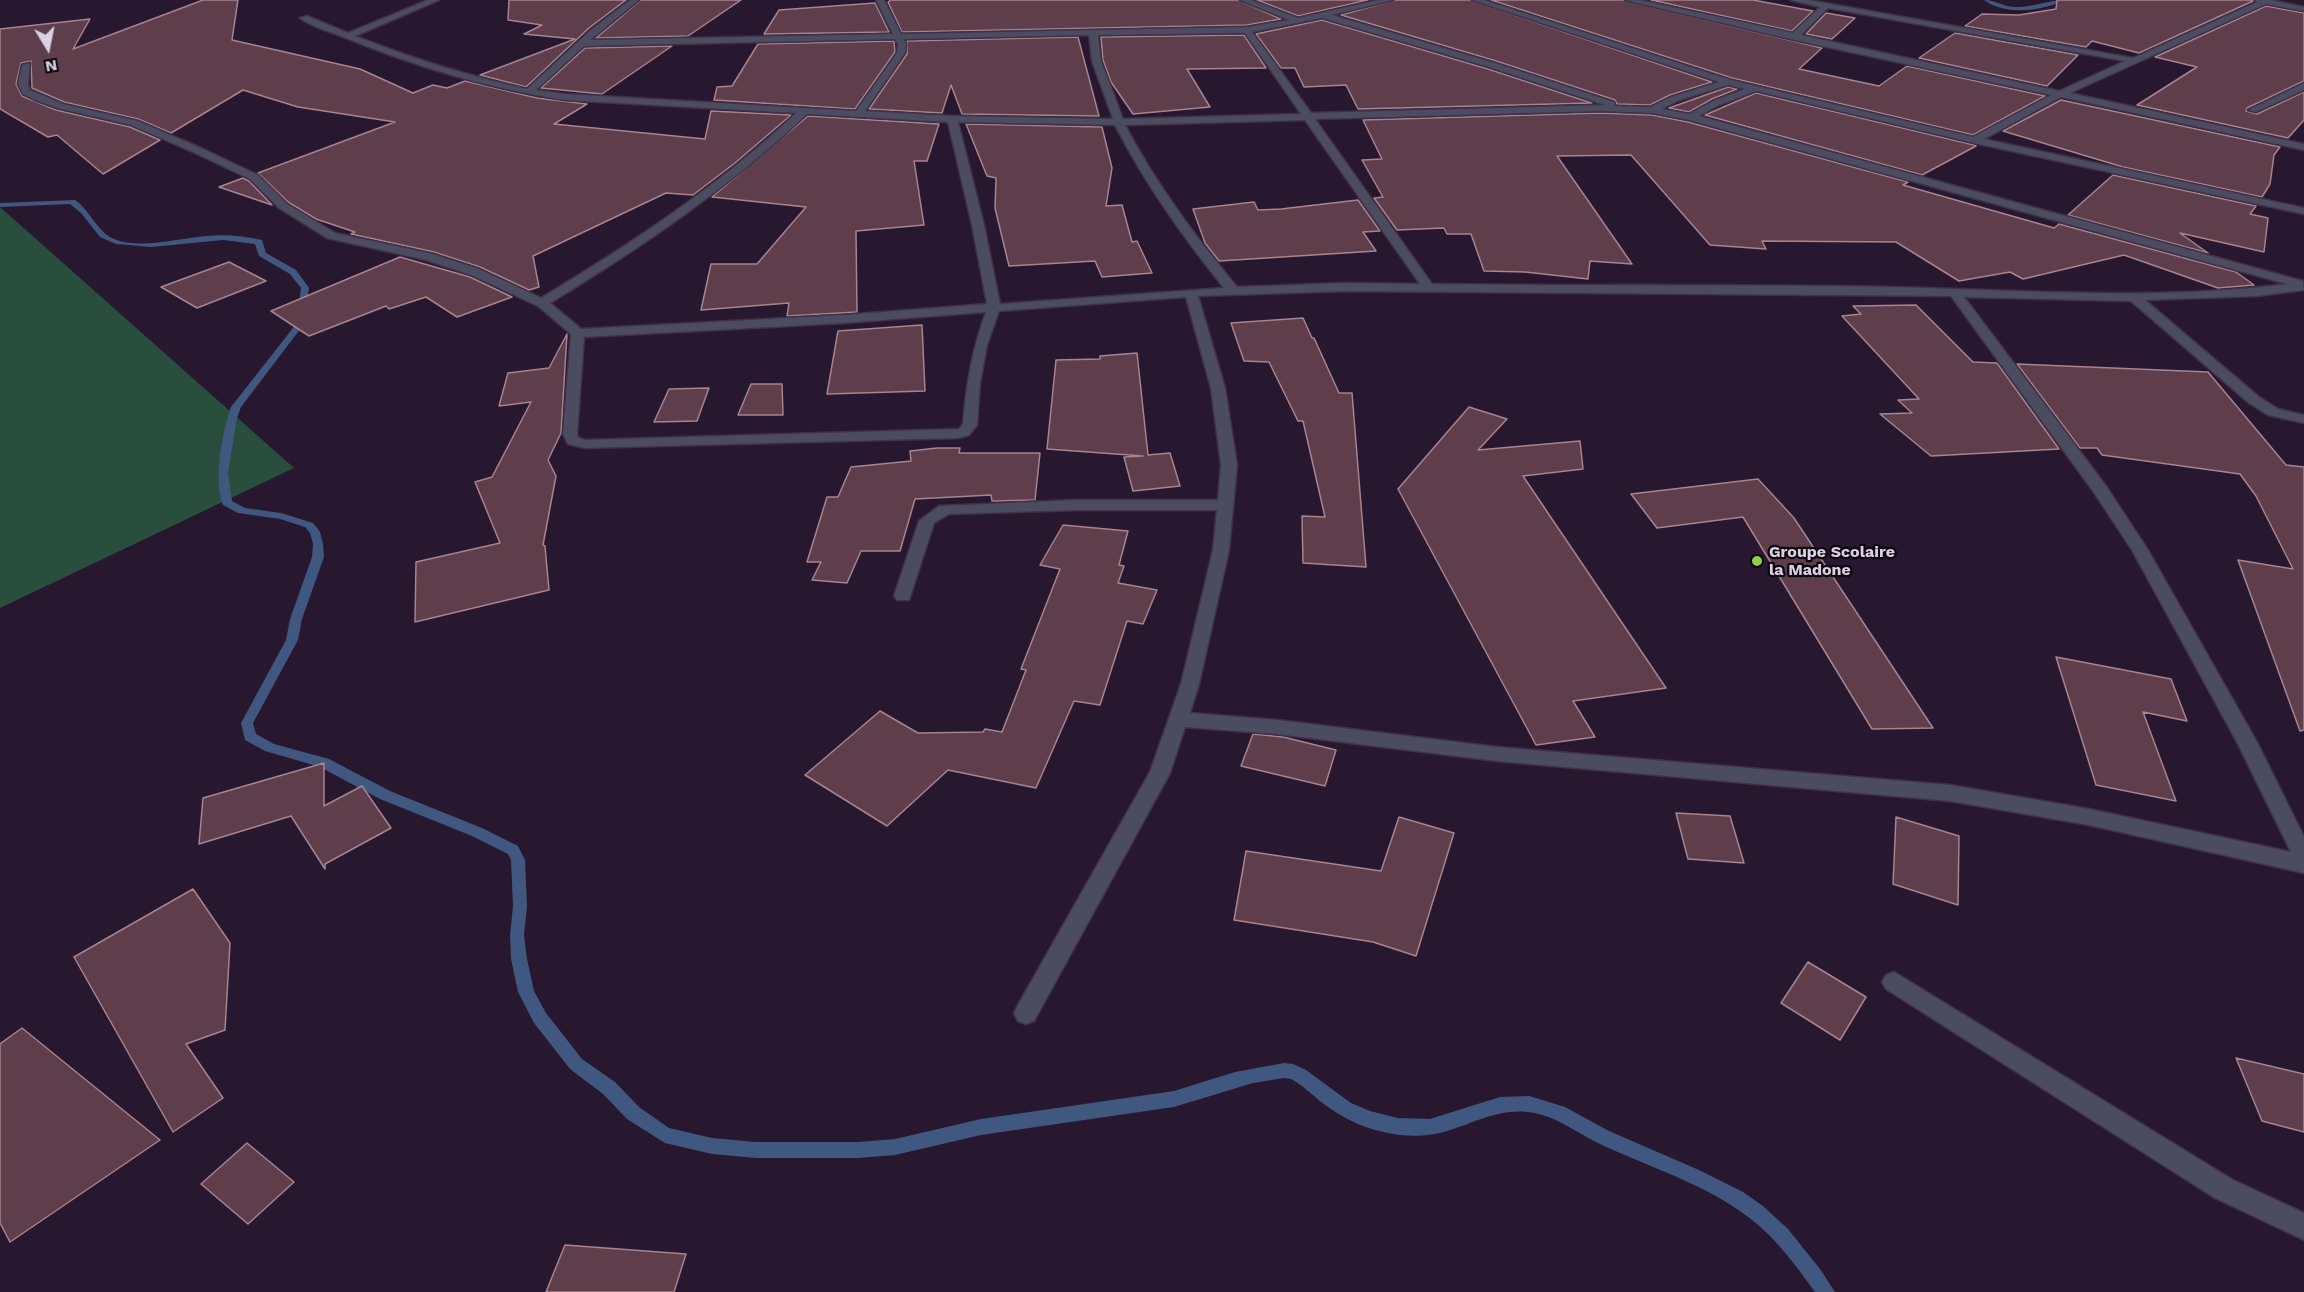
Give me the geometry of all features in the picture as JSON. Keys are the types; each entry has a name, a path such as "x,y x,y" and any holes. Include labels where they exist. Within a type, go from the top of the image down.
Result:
{"street":[{"path":"349,35 435,0"},
{"path":"529,92 582,43 635,0"},
{"path":"858,114 901,53 902,44 880,0"},
{"path":"1244,0 1298,21"},
{"path":"582,43 1247,30 1322,16 1389,0"},
{"path":"1476,0 1754,89 1974,140 2304,211"},
{"path":"1629,0 2304,147"},
{"path":"1794,0 2132,60"},
{"path":"1974,140 2060,94 2262,1 2304,9"},
{"path":"1794,37 1826,6"},
{"path":"1322,16 1573,90 1624,109"},
{"path":"304,18 396,54 480,81 529,92 666,104 952,119 1119,122 1507,110 1652,110 1690,117 2304,285"},
{"path":"1247,30 1427,286"},
{"path":"1094,32 1096,58 1119,122 1162,196 1196,246 1233,291"},
{"path":"27,65 23,84 26,92 60,106 134,123 200,151 254,177 283,206 331,236 429,257 463,268 542,303 578,333 844,320 1191,293 1346,286 1568,290 1886,291 2134,297 2257,292 2304,285"},
{"path":"1652,110 1674,99 1728,82"},
{"path":"2253,110 2304,86"},
{"path":"1690,117 1716,103 1754,89"},
{"path":"542,303 617,258 719,187 773,143 804,111"},
{"path":"578,333 570,434 573,441 585,444 700,443 953,435 963,432 970,425 973,383 980,345 994,307 978,225 952,119"},
{"path":"1026,1013 1160,772 1190,684 1221,550 1229,465 1218,388 1191,293"},
{"path":"1956,294 2100,489 2140,550 2248,744 2304,858"},
{"path":"2134,297 2254,400 2273,412 2304,419"},
{"path":"903,596 927,521 945,510 1077,505 1225,505"},
{"path":"1178,719 1277,727 1497,754 1950,793 2089,818 2304,864"},
{"path":"1894,982 2224,1190 2304,1227"}],"green space":[{"path":"0,207 294,468 0,608"}],"building":[{"path":"203,0 238,0 232,40 360,69 413,93 433,85 447,88 465,81 537,98 587,104 554,124 705,139 711,111 791,115 693,195 666,193 533,256 539,287 529,290 480,267 434,252 351,234 355,232 316,219 288,202 258,173 395,122 298,107 243,90 171,133 138,119 64,102 32,88 31,61 21,63 16,84 22,96 56,110 130,127 160,140 103,174 57,135 48,137 0,109 0,29 90,19 73,49"},
{"path":"509,0 626,0 589,28 526,87 480,75 575,39 524,34 542,25 508,20"},
{"path":"641,0 741,0 688,36 596,38"},
{"path":"891,0 1238,0 1281,19 1247,25 902,32 888,2"},
{"path":"1257,0 1368,0 1298,16"},
{"path":"1395,0 1470,0 1712,82 1670,95 1650,105 1617,104 1615,100 1496,61 1341,15"},
{"path":"1491,0 1623,0 1822,48 1799,69 1879,86 1907,66 2045,96 1973,135 1732,78"},
{"path":"1651,0 1753,0 1813,11 1792,31"},
{"path":"2057,0 2253,1 2139,53 2092,41 2086,47 1965,26 1982,14 2019,15 2056,9"},
{"path":"875,3 889,32 764,34 779,10"},
{"path":"2266,6 2304,13 2304,81 2247,108 2246,111 2257,114 2304,92 2304,120 2288,138 2137,105 2197,67 2155,57"},
{"path":"1826,13 1855,18 1832,39 1806,34"},
{"path":"1322,20 1488,69 1592,103 1358,109 1346,85 1304,87 1295,68 1281,68 1256,34"},
{"path":"1955,33 2078,55 2047,86 1919,58"},
{"path":"1244,35 1266,68 1187,69 1210,107 1133,114 1111,82 1103,60 1101,37"},
{"path":"1078,37 1099,116 962,114 951,85 942,113 869,109 907,54 907,41"},
{"path":"894,41 895,52 855,109 714,100 717,87 732,86 758,44"},
{"path":"672,46 602,94 541,88 585,48"},
{"path":"1728,87 1737,89 1689,112 1669,108"},
{"path":"1756,93 1976,146 1922,175 1705,115"},
{"path":"2061,100 2280,147 2274,155 2270,184 2262,197 2123,167 2003,131"},
{"path":"1600,113 1652,115 1688,122 1908,182 1903,185 2054,228 2059,224 2236,272 2254,285 2218,288 2124,255 2023,279 2010,272 1959,281 1896,242 1762,241 1766,249 1710,245 1631,155 1557,156 1632,264 1590,261 1588,279 1525,272 1484,271 1471,234 1447,234 1444,228 1397,230 1374,198 1383,197 1362,160 1382,159 1363,120"},
{"path":"808,116 939,124 927,161 914,161 924,225 856,231 857,312 787,316 789,303 701,310 711,264 757,264 806,207 712,197"},
{"path":"966,124 1102,127 1112,168 1106,206 1122,205 1132,242 1137,241 1152,273 1102,277 1095,261 1009,266 995,208 996,178 987,176"},
{"path":"2113,175 2256,206 2250,214 2268,218 2264,252 2180,233 2208,253 2068,215"},
{"path":"243,178 249,181 272,205 219,187"},
{"path":"1358,200 1380,231 1363,232 1376,251 1219,261 1205,243 1193,209 1254,202 1258,210 1281,209"},
{"path":"400,257 470,277 512,297 457,317 426,297 389,309 386,306 309,336 271,311"},
{"path":"229,262 266,281 197,308 161,287"},
{"path":"1916,305 1973,362 1997,363 2059,449 1931,456 1880,414 1912,413 1898,400 1919,399 1842,316 1861,314 1853,306"},
{"path":"1303,318 1339,393 1352,393 1366,567 1303,563 1302,516 1325,517 1303,421 1298,421 1269,362 1244,361 1231,323"},
{"path":"922,325 925,391 827,394 838,331"},
{"path":"567,334 561,433 548,460 556,476 543,545 545,546 549,590 415,622 416,562 500,543 475,482 492,477 531,402 499,406 508,373 549,368"},
{"path":"1137,353 1148,455 1170,453 1180,486 1133,491 1124,457 1143,456 1047,449 1056,360 1100,359 1100,356"},
{"path":"2017,364 2208,372 2286,465 2304,467 2304,730 2300,731 2238,560 2293,569 2256,496 2240,474 2102,455 2097,448 2080,448"},
{"path":"751,384 782,384 783,415 738,415"},
{"path":"709,388 697,421 654,422 669,389"},
{"path":"1469,407 1507,419 1478,450 1580,441 1583,469 1523,476 1666,688 1573,701 1595,737 1536,745 1398,489"},
{"path":"960,448 959,453 1040,453 1035,500 992,501 991,495 915,499 900,551 861,551 847,583 812,580 821,562 807,562 827,497 838,497 851,467 911,461 910,451"},
{"path":"1758,479 1794,518 1933,728 1872,729 1743,517 1657,528 1631,494"},
{"path":"1063,525 1128,531 1119,565 1124,566 1118,583 1157,590 1143,624 1127,621 1100,705 1074,701 1036,788 948,770 887,826 805,775 880,711 918,733 983,732 985,729 1002,732 1026,670 1021,669 1060,569 1040,565"},
{"path":"2056,657 2171,679 2187,721 2143,712 2176,801 2096,785"},
{"path":"1253,734 1283,737 1336,750 1325,786 1241,766"},
{"path":"324,763 324,806 362,786 391,828 325,864 325,869 291,816 199,844 203,798"},
{"path":"1676,813 1730,816 1744,863 1688,859"},
{"path":"1399,817 1454,833 1416,956 1373,942 1234,920 1246,851 1381,871"},
{"path":"1896,817 1959,836 1958,905 1893,884"},
{"path":"193,889 230,943 225,1030 186,1044 223,1098 173,1132 74,957"},
{"path":"1808,962 1866,997 1840,1040 1781,1003"},
{"path":"22,1028 160,1140 10,1242 0,1223 0,1044"},
{"path":"2236,1058 2304,1074 2304,1132 2262,1121"},
{"path":"247,1143 294,1182 248,1224 201,1184"},
{"path":"565,1245 686,1254 674,1292 546,1292"}],"waterway":[{"path":"1987,0 2006,8 2015,9 2063,0"},
{"path":"0,205 72,202 84,211 98,230 109,240 134,245 223,237 259,242 262,254 293,272 305,288 301,319 297,328 236,407 223,473 227,503 242,511 281,516 309,525 315,532 318,544 318,557 296,619 292,640 247,723 250,737 270,748 324,763 385,795 477,832 513,850 518,860 520,906 517,935 526,992 540,1018 576,1064 609,1088 633,1113 665,1135 712,1146 756,1150 858,1150 895,1147 981,1127 1174,1099 1253,1075 1293,1072 1345,1109 1389,1125 1430,1127 1485,1109 1514,1103 1549,1109 1603,1137 1693,1176 1757,1212 1795,1251 1826,1292"}],"place":[{"name":"Groupe Scolaire la Madone","path":"1757,561"}]}
